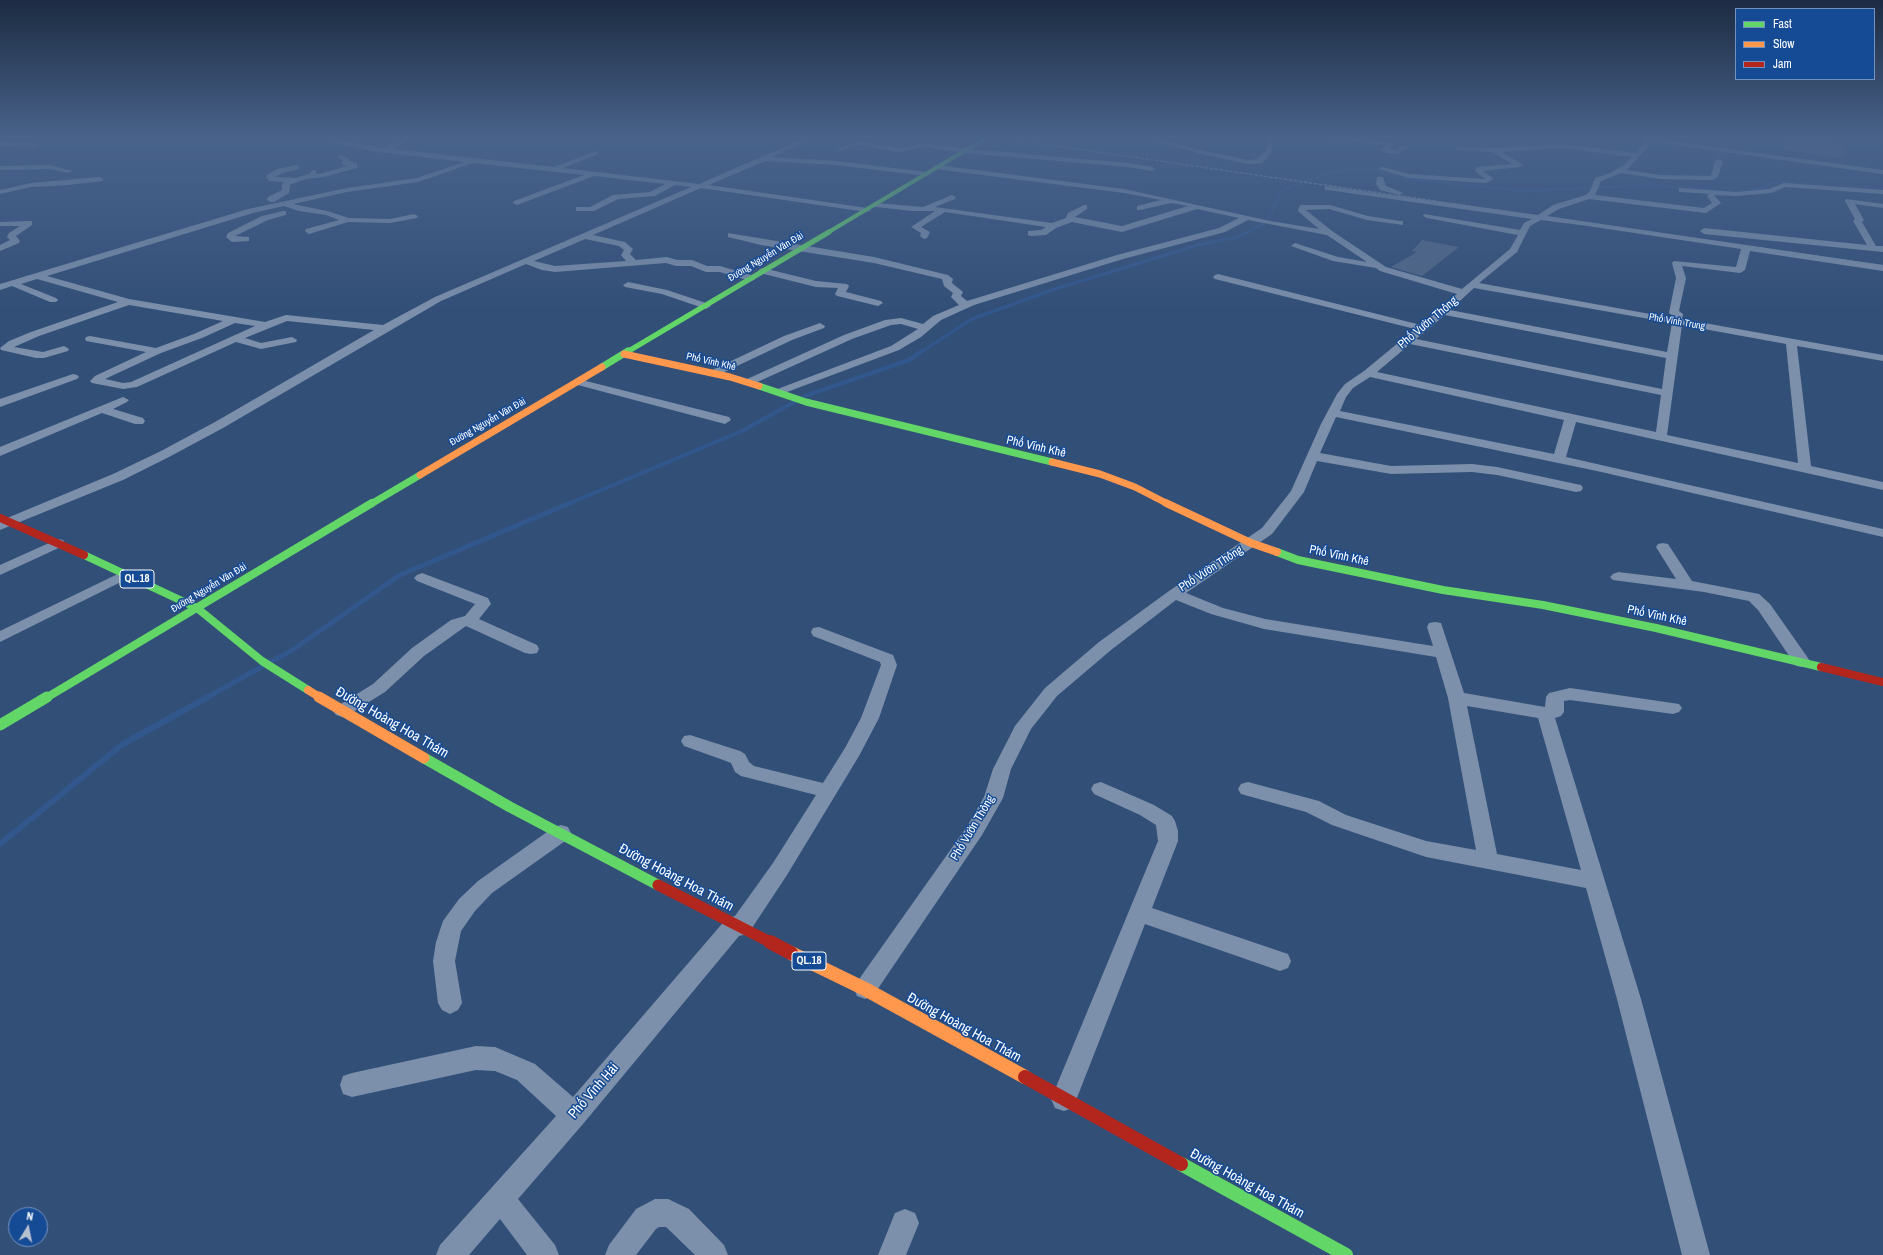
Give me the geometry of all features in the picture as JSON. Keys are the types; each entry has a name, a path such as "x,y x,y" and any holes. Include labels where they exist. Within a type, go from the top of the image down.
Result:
{"street":[{"path":"246,239 232,239 230,237 265,218 289,211 288,208 270,199 275,197"},
{"path":"0,287 280,204 316,197"},
{"path":"517,203 534,197"},
{"path":"579,208 591,209 616,197 621,197"},
{"path":"3,522 104,483 166,454 219,425 384,328 438,299 675,197"},
{"path":"774,197 867,210"},
{"name":"Đường Nguyễn Văn Đài","path":"0,725 360,509 578,382 890,197"},
{"path":"925,208 952,197"},
{"path":"1154,197 1270,224 1330,233"},
{"path":"1393,197 1540,216 1678,228"},
{"path":"1425,197 1540,216 1883,268"},
{"name":"Phố Vườn Thông","path":"865,989 975,830 993,798 1002,769 1024,726 1051,692 1105,646 1174,594 1267,531 1297,492 1341,396 1350,386 1443,312 1514,250 1527,225 1556,207 1580,197"},
{"path":"1624,197 1706,211 1723,232"},
{"path":"1706,211 1717,203 1711,197"},
{"path":"1140,208 1172,200"},
{"path":"1873,248 1857,221 1860,220 1849,201 1883,206"},
{"path":"280,204 327,212 348,220"},
{"path":"876,205 912,209 944,209 1053,226"},
{"path":"1031,233 1043,233 1053,226 1070,219 1122,229 1198,206"},
{"path":"1380,267 1312,220 1302,210 1303,207 1317,206 1330,208 1367,218 1400,223"},
{"path":"1070,219 1071,215 1084,207"},
{"path":"924,236 926,232 915,227 944,209"},
{"path":"309,231 348,220 390,221 414,216"},
{"path":"1427,216 1522,233"},
{"path":"779,392 895,348 937,318 966,305 1120,257 1222,230 1246,218"},
{"path":"0,224 29,223 12,235 11,237 16,241 0,248"},
{"path":"1693,230 1883,249"},
{"path":"731,234 761,242 874,260 945,277 948,279 947,284 958,292 956,296 966,305"},
{"path":"584,236 622,244 629,249 625,255 632,261"},
{"path":"1781,239 1789,254"},
{"path":"1295,246 1336,259 1380,267"},
{"path":"1661,437 1681,278 1677,264 1740,270 1746,247"},
{"path":"525,261 550,269 632,261 667,260 676,263 692,263 706,269 720,269 751,278"},
{"name":"Phố Vĩnh Trung","path":"1380,267 1408,278 1676,316 1883,350"},
{"path":"763,271 816,284 844,286 840,294 878,303"},
{"path":"37,276 128,302 233,320 266,324"},
{"path":"1218,277 1423,328"},
{"path":"12,283 53,300"},
{"path":"628,285 664,292 706,306"},
{"path":"64,349 44,355 5,348 53,327 128,302"},
{"path":"1443,312 1672,356"},
{"name":"Phố Vĩnh Trung","path":"1676,316 1791,342 1883,358"},
{"path":"233,320 198,336 157,351 99,378 96,381 123,386 133,385 280,319 291,317 384,328"},
{"path":"748,382 848,337 889,322 901,321 925,328"},
{"path":"714,373 788,338 820,326"},
{"path":"90,339 157,351"},
{"path":"235,339 260,346 292,340"},
{"path":"1408,341 1667,393"},
{"path":"1791,342 1805,468"},
{"path":"0,354 11,350"},
{"name":"Phố Vĩnh Khê","path":"624,354 714,373 748,382 806,402 909,429 1100,474 1135,487 1175,508 1251,543 1298,560 1443,590 1543,605 1656,628 1883,682"},
{"path":"1368,373 1883,486"},
{"path":"0,403 73,377"},
{"path":"578,382 725,420"},
{"path":"0,452 122,400"},
{"path":"102,408 139,421"},
{"path":"1334,413 1597,467 1883,533"},
{"path":"1559,460 1571,417"},
{"path":"1313,456 1391,470 1434,468 1491,470 1576,488"},
{"name":"Đường Hoàng Hoa Thám","path":"3,522 58,543 197,608 262,661 273,668 342,711 510,807 561,832 738,926 865,989 1346,1255"},
{"path":"0,571 58,543"},
{"path":"1663,547 1687,585"},
{"path":"0,637 126,574"},
{"path":"1618,576 1687,585 1754,597 1764,607 1802,662"},
{"path":"422,578 483,601 483,604 469,622"},
{"path":"1174,594 1217,610 1264,624 1443,653"},
{"path":"342,711 379,688 418,652 450,627 464,622 469,622 531,649"},
{"path":"1435,626 1457,698 1488,860"},
{"name":"Phố Vĩnh Hải","path":"450,1255 738,926 780,869 853,751 870,718 890,665 887,659 877,654 820,632"},
{"path":"1457,698 1545,713 1555,712 1555,697 1570,694 1673,708"},
{"path":"1545,713 1629,998 1696,1255"},
{"path":"690,741 733,756 738,760 742,767 748,771 827,791"},
{"path":"1064,1099 1168,841 1168,831 1164,821 1147,810 1101,789"},
{"path":"1248,789 1312,806 1339,820 1426,849 1595,881"},
{"path":"450,1003 444,961 451,928 467,905 486,887 561,832"},
{"path":"1140,913 1280,961"},
{"path":"352,1085 476,1058 495,1059 526,1072 574,1115"},
{"path":"500,1198 544,1255"},
{"path":"619,1255 646,1219 655,1213 668,1213 679,1219 714,1255"},
{"path":"892,1255 905,1223"}],"building":[{"path":"1422,240 1459,247 1422,276 1391,267 1417,252 1412,251"}],"waterway":[{"path":"1246,233 1267,221 1279,197"},
{"path":"921,352 972,319 1055,289 1198,245 1238,237 1246,233"},
{"path":"568,504 742,431 805,396 909,360 922,351"},
{"path":"270,662 291,651 400,575 570,503"},
{"path":"206,698 263,666"},
{"path":"0,844 123,744 208,697"}],"railway":[{"path":"1404,197 1654,233"},
{"path":"1647,232 1883,266"}],"traffic: fast":[{"path":"602,367 888,197"},
{"path":"759,386 806,402 1052,462"},
{"path":"0,725 420,475"},
{"path":"1277,552 1298,560 1443,590 1543,605 1656,628 1821,667"},
{"path":"84,555 197,608 262,661 308,690"},
{"path":"424,758 510,807 658,885"},
{"path":"1181,1164 1346,1255"}],"traffic: slow":[{"path":"624,354 730,377 759,386"},
{"path":"420,475 602,367"},
{"path":"1052,462 1100,474 1135,487 1175,508 1251,543 1277,552"},
{"path":"308,690 424,758"},
{"path":"791,953 865,989 1025,1077"}],"traffic: jam":[{"path":"0,518 84,555"},
{"path":"1821,667 1883,682"},
{"path":"658,885 791,953"},
{"path":"1025,1077 1181,1164"}]}
